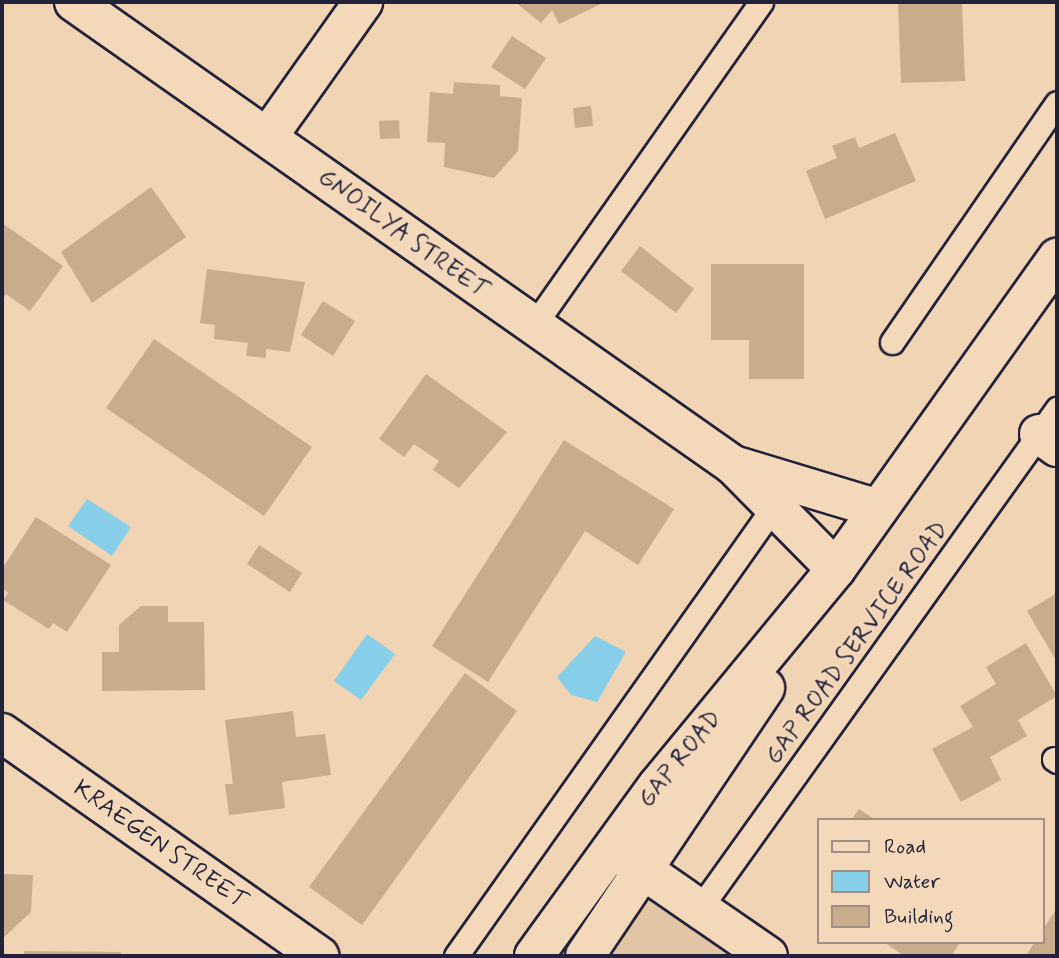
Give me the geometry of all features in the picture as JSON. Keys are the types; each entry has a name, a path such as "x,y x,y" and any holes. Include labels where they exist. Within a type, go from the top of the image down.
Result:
{"street":[{"name":"GNOILYA STREET","path":"74,2 269,135 532,328 733,465 772,509 836,569"},
{"path":"269,135 363,2"},
{"name":"GAP ROAD","path":"585,956 644,870 836,569 1057,258"},
{"name":"GNOILYA STREET","path":"733,465 879,509"},
{"name":"GAP ROAD","path":"534,956 609,848 836,569"},
{"name":"KRAEGEN STREET","path":"2,733 319,956"},
{"path":"609,848 700,908 751,951"}],"lane":[{"path":"532,328 761,2"},
{"path":"892,342 1057,103"},
{"name":"GAP ROAD SERVICE ROAD","path":"700,908 1051,430"},
{"path":"456,956 772,509"}],"shaded area":[{"path":"609,848 768,956 534,956"}],"water":[{"path":"87,499 131,527 112,556 68,526"},
{"path":"367,634 395,654 361,700 334,681"},
{"path":"595,636 626,652 597,702 571,695 557,677"}],"building":[{"path":"515,2 605,2 559,24 552,10 541,23"},
{"path":"898,2 962,2 965,81 901,83"},
{"path":"512,36 546,58 525,89 491,67"},
{"path":"454,82 500,85 500,96 522,98 518,151 494,178 444,167 445,143 427,142 430,92 453,94"},
{"path":"591,106 593,126 575,128 573,108"},
{"path":"399,120 400,138 380,139 379,121"},
{"path":"895,133 916,181 825,219 806,171 837,158 832,146 855,137 859,148"},
{"path":"151,187 186,237 92,303 61,252"},
{"path":"2,223 63,266 30,311 6,294 2,301"},
{"path":"640,246 694,289 676,313 621,271"},
{"path":"711,264 804,264 804,379 749,379 749,340 711,340"},
{"path":"207,269 305,282 290,352 266,349 266,358 246,356 248,343 214,339 215,325 200,323"},
{"path":"323,301 355,321 333,356 301,335"},
{"path":"154,339 312,447 264,516 106,408"},
{"path":"426,374 507,432 459,488 433,470 439,461 414,444 404,457 379,439"},
{"path":"564,440 674,509 638,565 585,531 488,682 432,646"},
{"path":"36,517 111,565 67,632 53,623 49,629 3,600 8,593 2,588 2,569"},
{"path":"259,545 302,573 290,592 247,564"},
{"path":"1057,593 1057,662 1027,611"},
{"path":"141,606 168,606 168,622 204,622 205,690 102,691 102,652 119,652 119,625"},
{"path":"1026,643 1057,696 1018,720 1027,736 990,757 1001,780 961,802 932,749 973,727 960,706 996,684 986,667"},
{"path":"465,673 517,711 362,925 309,887"},
{"path":"293,711 296,737 325,734 331,775 282,782 285,808 229,815 225,784 233,784 225,720"},
{"path":"859,809 872,818 852,818"},
{"path":"2,874 33,875 31,912 2,939"},
{"path":"1057,908 1057,956 1026,956 1034,944 1045,944 1045,926"},
{"path":"887,944 959,944 953,953 958,956 904,956"},
{"path":"24,951 121,952 121,956 24,956"}]}
